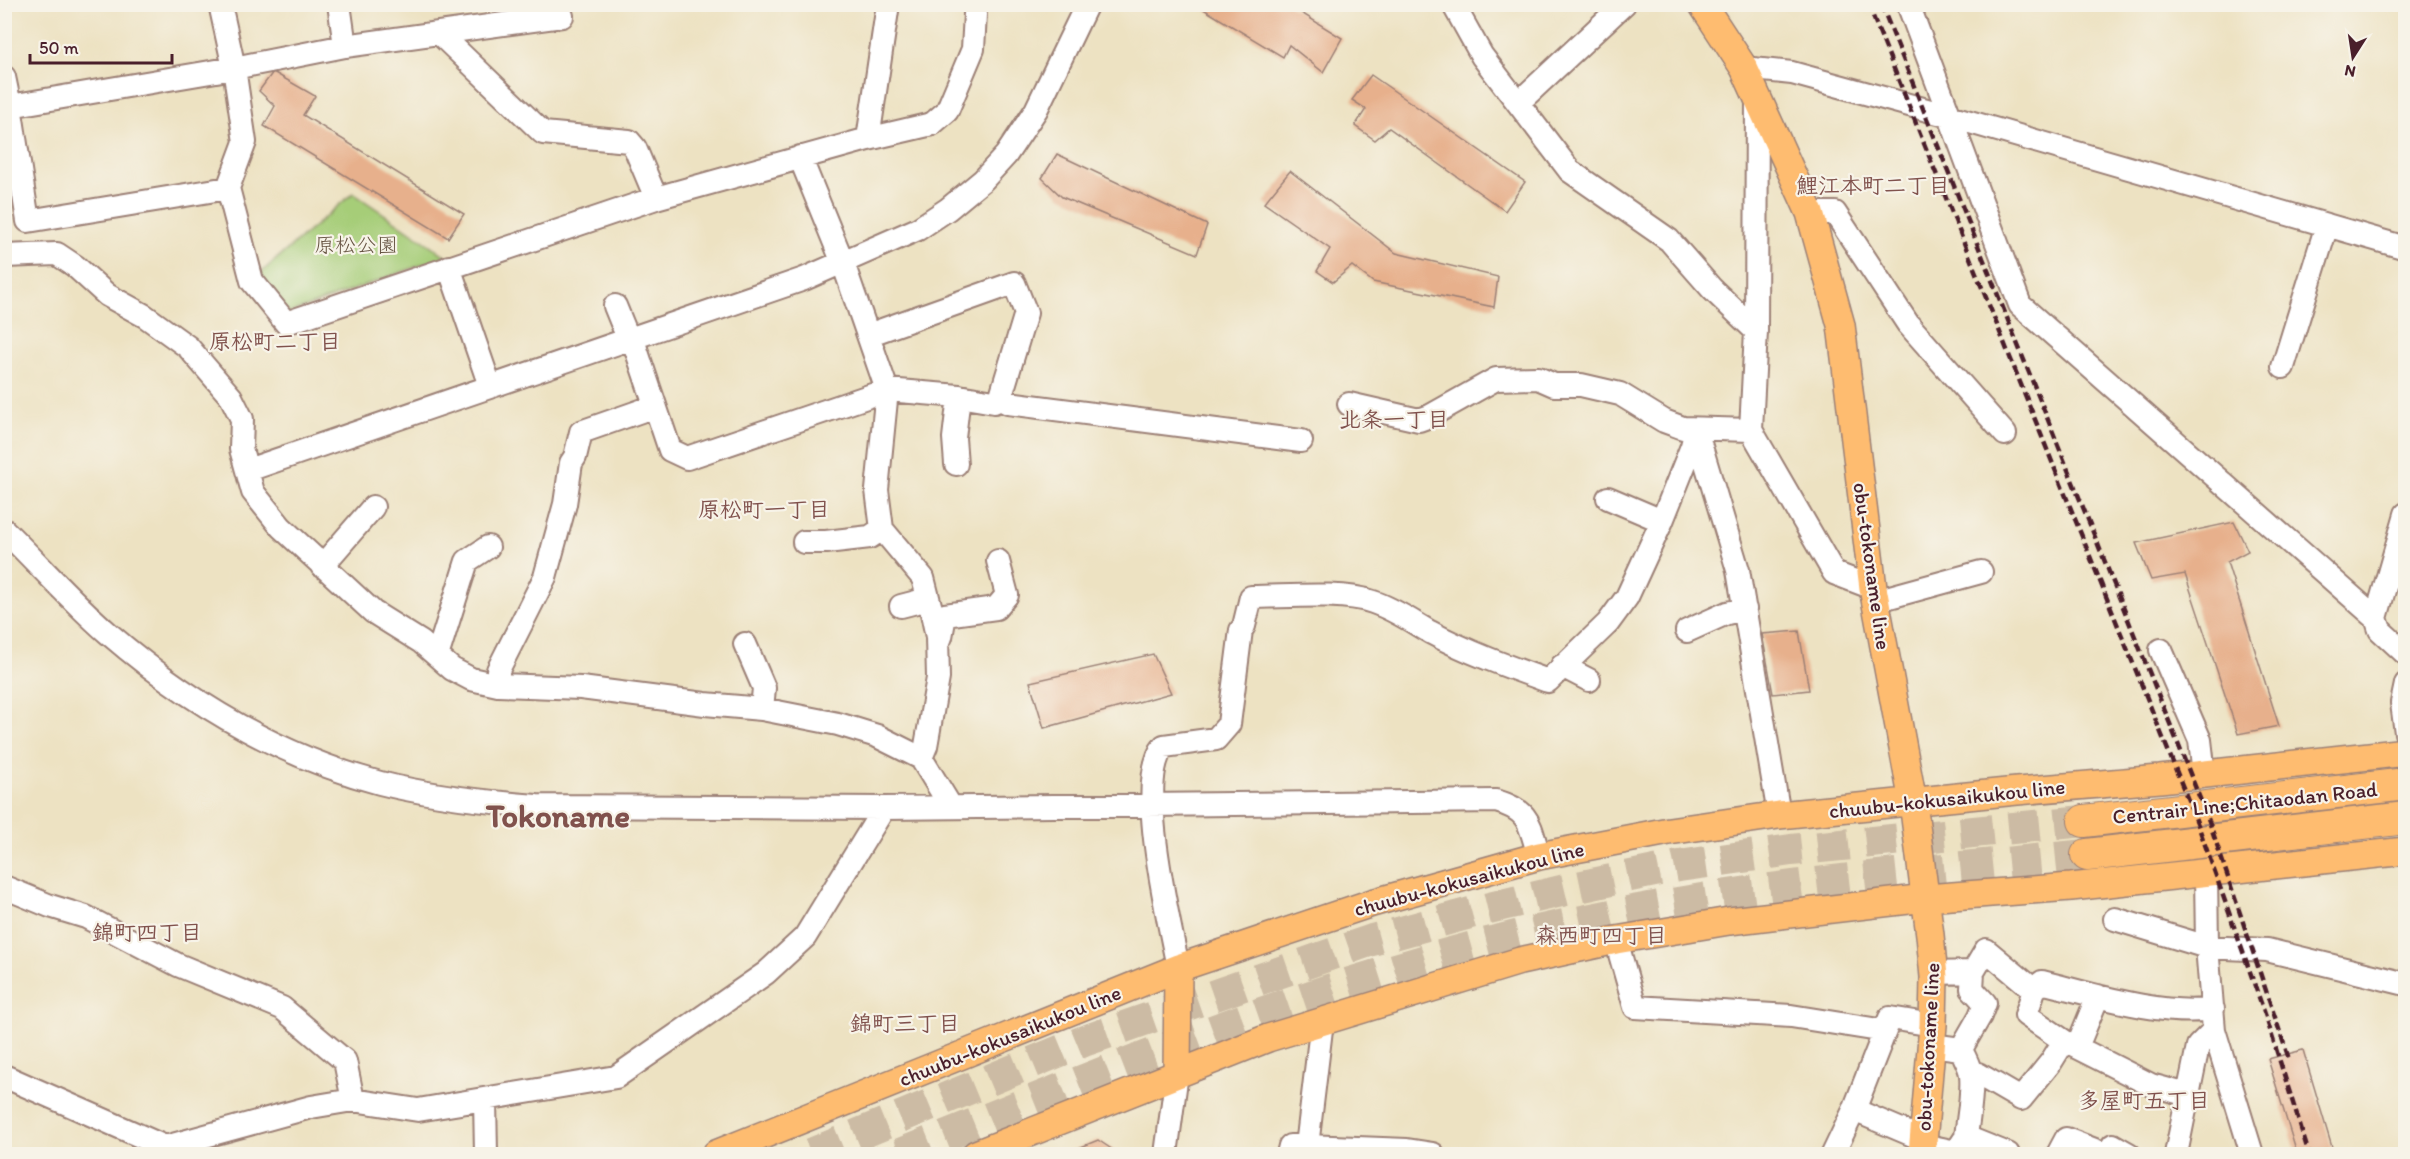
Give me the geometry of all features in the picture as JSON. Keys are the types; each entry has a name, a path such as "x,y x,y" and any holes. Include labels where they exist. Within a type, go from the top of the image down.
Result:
{"highway":[{"name":"Centrair Line;Chitaodan Road","path":"2084,821 2406,784"},
{"name":"Centrair Line;Chitaodan Road","path":"2087,855 2406,818"}],"main road":[{"name":"obu-tokoname line","path":"1702,4 1744,68 1810,213 1840,325 1874,595 1913,802 1934,973 1932,1035 1923,1146"},
{"name":"chuubu-kokusaikukou line","path":"716,1155 1178,968 1362,907 1539,856 1669,831 1779,815 2406,752"},
{"path":"976,1155 1268,1038 1520,961 1616,940 1729,921 1926,898 2071,887 2406,851"},
{"path":"1177,1073 1178,968"}],"street":[{"path":"220,4 234,68 245,142 228,188 252,281 286,322 656,198 800,157 932,124 947,111 974,49 975,14"},
{"path":"339,4 345,46"},
{"path":"868,139 888,4"},
{"path":"248,470 804,279 918,229 948,209 983,180 1006,155 1036,110 1087,4"},
{"path":"1453,4 1482,56 1570,171 1669,240 1712,289 1756,331"},
{"path":"1518,103 1624,4"},
{"path":"1908,4 2020,305 2376,618 2380,630 2406,654"},
{"path":"10,106 234,68 345,46 562,16"},
{"path":"439,33 543,133 629,141 635,148 656,198"},
{"path":"1744,68 1792,73 2406,248"},
{"path":"4,77 28,221 228,188"},
{"path":"1756,93 1756,331 1750,429 1834,573 1874,595 1981,573"},
{"path":"800,157 843,263 887,390 877,490 882,529 924,578 937,637 938,678 926,746 921,758"},
{"path":"1810,213 1835,213 1908,324 2005,434"},
{"path":"2283,367 2327,225"},
{"path":"4,256 57,255 75,266 107,295 145,316 188,347 231,397 242,419 241,448 253,492 281,527 373,612 421,642 452,669 471,679 498,685 581,688 762,709 838,724 877,736 921,758 951,807"},
{"path":"449,267 490,386"},
{"path":"615,306 630,338 670,450 687,459 887,390 959,396 994,402 1000,399 1026,312 1014,283 868,335"},
{"path":"1349,404 1419,420 1431,416 1496,379 1538,378 1554,385 1581,386 1620,394 1664,421 1696,430 1750,429"},
{"path":"956,464 954,438 959,396"},
{"path":"1000,399 1008,403 1301,441"},
{"path":"498,685 498,670 545,577 565,504 571,464 575,458 581,432 655,406"},
{"path":"1178,968 1154,840 1152,806 1156,754 1164,746 1216,739 1228,724 1241,630 1251,597 1348,597 1372,601 1405,615 1430,632 1511,668 1548,681 1608,623 1627,597 1662,521 1692,446 1696,430"},
{"path":"1696,430 1738,570 1779,815"},
{"path":"1608,498 1662,521"},
{"path":"322,566 373,507"},
{"path":"2376,618 2406,514"},
{"path":"804,542 870,537 882,529"},
{"path":"4,530 106,631 190,696 283,749 380,783 486,802 537,806 884,808 1496,801 1515,806 1528,821 1539,856"},
{"path":"435,654 439,650 467,561 488,546"},
{"path":"937,637 941,637 945,615 996,608 1006,595 998,561"},
{"path":"901,606 924,578"},
{"path":"1687,631 1727,613 1745,609"},
{"path":"745,644 764,688 762,709"},
{"path":"2161,650 2200,740 2204,774"},
{"path":"1562,666 1589,680"},
{"path":"2406,684 2402,703 2406,733"},
{"path":"4,1076 165,1151 311,1107 354,1100 418,1110 616,1077 766,973 805,937 884,808"},
{"path":"2206,873 2207,947 2213,1019 2252,1155"},
{"path":"4,887 50,906 86,917 178,965 282,1008 345,1061 354,1100"},
{"path":"2115,919 2207,947 2267,950 2406,984"},
{"path":"1616,940 1635,1007 1791,1016 1885,1031"},
{"path":"1960,1049 1980,1016 1985,1003 1972,989 1973,972 1986,950 2034,990"},
{"path":"1934,973 1973,972"},
{"path":"2188,1095 2151,1085 2070,1044 2026,1015 2034,990 2042,982 2098,996 2198,1011 2213,1019"},
{"path":"1971,1073 1978,1074 2021,1099 2050,1062 2070,1044 2098,996"},
{"path":"1835,1154 1890,1018 1960,1049 1971,1073 1966,1137 1956,1152 1923,1146 1913,1135 1854,1110"},
{"path":"2176,1155 2198,1046 2213,1019"},
{"path":"1322,1021 1297,1150 1406,1152 1433,1155"},
{"path":"1166,1155 1177,1073"},
{"path":"485,1099 486,1155"},
{"path":"1966,1137 2008,1155"},
{"path":"2058,1155 2066,1139 2107,1155 2114,1145 2129,1155"}],"green space":[{"name":"原松公園","path":"353,193 446,256 287,314 258,275"}],"building":[{"path":"1195,4 1287,4 1342,38 1323,72 1289,45 1283,57"},
{"path":"273,72 315,96 303,115 464,214 448,238 264,126 275,106 259,91"},
{"path":"1371,75 1525,182 1505,211 1389,128 1375,140 1355,126 1366,109 1352,100"},
{"path":"1057,154 1207,225 1197,254 1062,197 1042,178"},
{"path":"1290,171 1396,253 1498,277 1494,307 1373,282 1352,266 1333,282 1317,271 1330,249 1264,203"},
{"path":"2234,522 2248,551 2227,562 2279,726 2238,734 2185,574 2151,580 2136,543"},
{"path":"1799,631 1809,690 1773,694 1762,634"},
{"path":"1153,654 1171,693 1044,728 1030,682"},
{"path":"2303,1050 2334,1154 2297,1154 2268,1059"},
{"path":"1098,1140 1119,1154 1064,1154"}],"tunnel":[{"path":"811,1154 1084,1041 1372,940 1481,910 1679,866 1791,850 2084,821"},
{"path":"900,1154 1132,1061 1289,1003 1368,977 1529,933 1667,905 1806,884 2087,855"}],"railway":[{"path":"1868,4 2198,825 2266,1017 2309,1154"},
{"path":"1881,4 2209,821 2289,1059"}],"district":[{"name":"鯉江本町二丁目","path":"1873,185"},
{"name":"原松町二丁目","path":"275,341"},
{"name":"北条一丁目","path":"1394,419"},
{"name":"原松町一丁目","path":"764,509"},
{"name":"Tokoname","path":"558,815"},
{"name":"錦町四丁目","path":"147,932"},
{"name":"森西町四丁目","path":"1601,935"},
{"name":"錦町三丁目","path":"905,1023"},
{"name":"多屋町五丁目","path":"2144,1100"}]}
